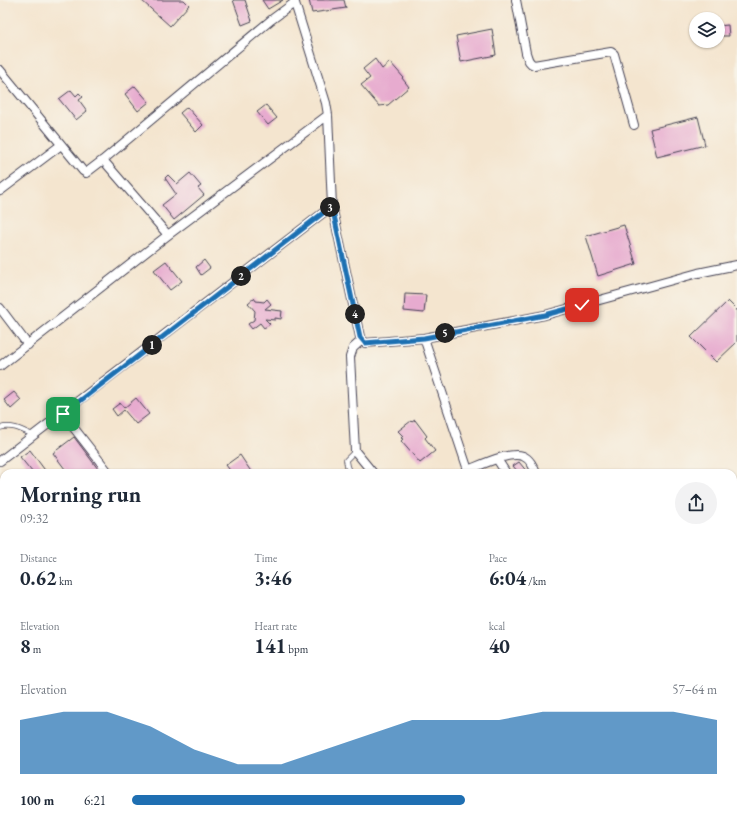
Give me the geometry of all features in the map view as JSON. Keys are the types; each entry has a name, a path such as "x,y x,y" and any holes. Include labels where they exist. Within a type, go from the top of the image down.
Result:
{"street":[{"path":"516,0 526,53 528,61 531,64 534,65 611,52 614,54 634,125"},
{"path":"0,70 84,172 87,172 294,1 326,103 328,115 332,206 360,337 368,344 424,338 545,315 698,273 737,265"},
{"path":"0,366 168,234 328,115"},
{"path":"0,191 61,145"},
{"path":"103,160 168,234"},
{"path":"0,461 332,206"},
{"path":"0,308 28,345"},
{"path":"424,338 468,469"},
{"path":"362,340 353,348 350,356 355,451 370,469"},
{"path":"63,414 106,469"},
{"path":"476,469 497,460 512,456 522,456 530,462 534,469"},
{"path":"497,460 503,469"}],"lane":[{"path":"0,428 5,426 14,427 33,435"},
{"path":"348,469 346,460 355,451"}],"building":[{"path":"141,0 184,0 189,5 170,26"},
{"path":"233,0 245,0 252,21 242,25"},
{"path":"262,0 283,0 268,9"},
{"path":"309,0 344,0 346,8 312,13"},
{"path":"725,25 728,25 729,36 725,36"},
{"path":"492,29 496,55 461,62 456,36"},
{"path":"375,59 382,69 390,62 403,77 402,78 409,87 388,105 379,106 361,85 370,78 363,69"},
{"path":"135,86 149,102 138,111 125,94"},
{"path":"71,90 76,96 79,93 83,97 79,100 87,111 76,120 59,99"},
{"path":"266,105 277,118 268,125 257,112"},
{"path":"187,107 203,125 196,132 180,113"},
{"path":"698,117 705,145 657,157 650,129"},
{"path":"190,173 201,186 198,188 204,195 174,220 162,205 176,194 165,178 168,175 177,184"},
{"path":"624,225 636,264 598,276 586,236"},
{"path":"204,260 210,268 201,275 196,267"},
{"path":"166,261 182,281 170,290 154,270"},
{"path":"405,294 426,295 424,313 404,311"},
{"path":"254,298 256,301 264,302 267,299 271,304 265,309 282,311 281,319 265,319 270,324 264,328 260,323 252,329 248,324 254,320 255,311 248,303"},
{"path":"728,301 737,310 737,342 716,362 691,337"},
{"path":"14,392 21,400 11,409 4,400"},
{"path":"136,398 149,414 136,424 124,410 117,416 112,409 120,403 124,408"},
{"path":"415,420 427,436 425,438 435,451 420,463 401,441 403,436 398,431 411,421 412,422"},
{"path":"74,437 98,469 65,469 53,453"},
{"path":"30,450 44,469 30,469 20,457"},
{"path":"240,455 249,469 229,469 226,465"},
{"path":"519,462 525,469 516,469 513,466"}],"route":[{"path":"63,414 332,206 360,337 365,343 368,344 424,338 545,315 582,305"}]}
